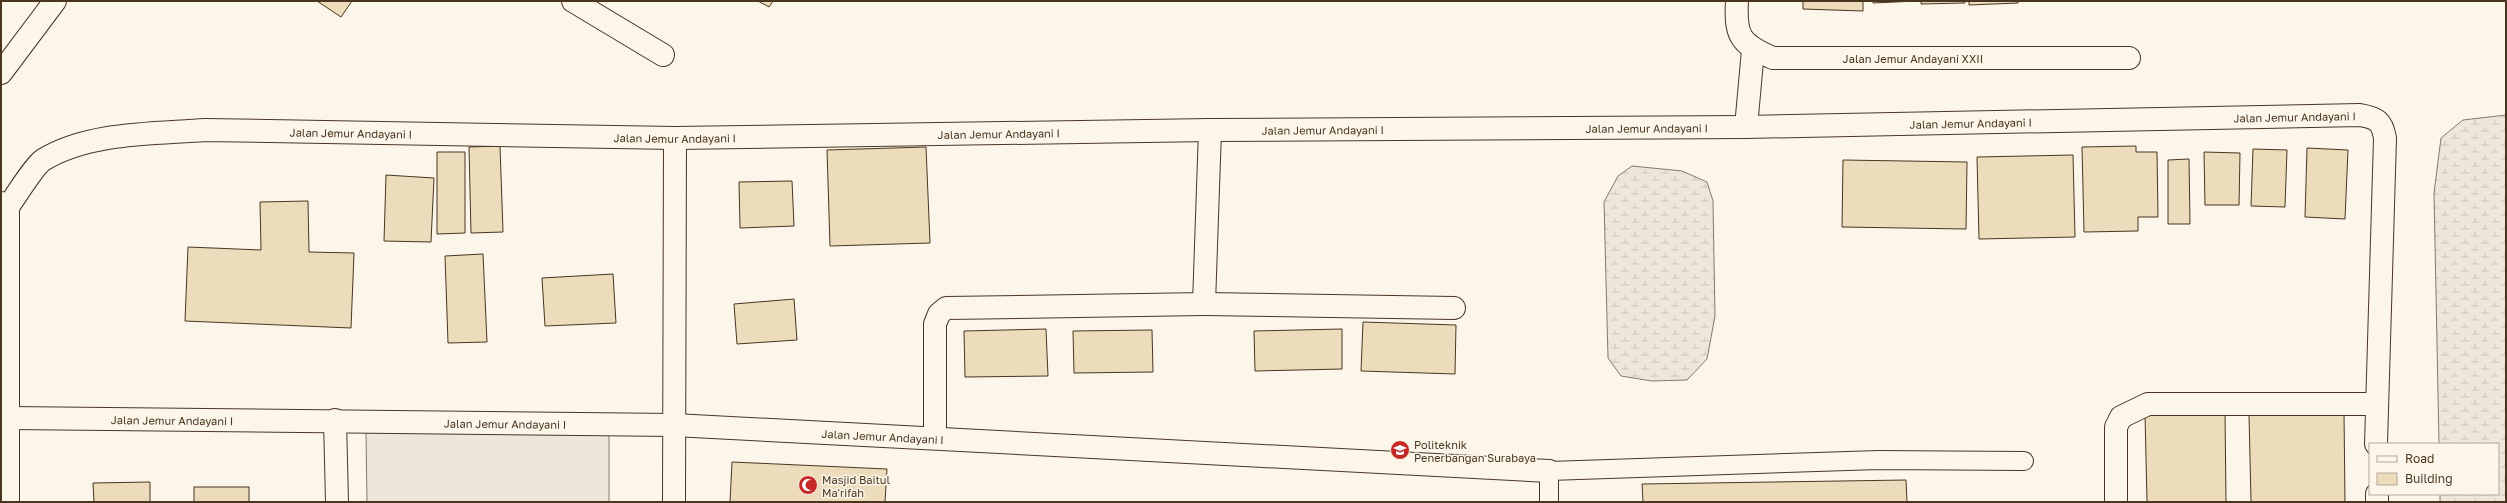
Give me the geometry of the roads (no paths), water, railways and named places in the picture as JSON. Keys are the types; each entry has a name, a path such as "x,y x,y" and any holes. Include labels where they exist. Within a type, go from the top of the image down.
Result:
{"street":[{"path":"1,73 55,1"},
{"path":"573,1 664,55"},
{"path":"1737,1 1736,23 1742,37 1753,50 1746,127"},
{"name":"Jalan Jemur Andayani XXII","path":"1753,50 1773,58 2129,58"},
{"name":"Jalan Jemur Andayani I","path":"8,502 9,418 4,205 42,161 90,141 128,136 205,130 675,138 1210,130 1746,127 2360,115 2374,117 2383,125 2385,138 2376,443"},
{"path":"1204,304 1210,130"},
{"path":"674,502 675,138"},
{"path":"935,438 935,324 939,314 946,308 1204,304 1454,308"},
{"path":"2116,502 2116,427 2121,417 2148,404 2376,404"},
{"name":"Jalan Jemur Andayani I","path":"9,418 335,420 674,425 1260,454 1549,471"},
{"path":"335,420 338,502"}],"lane":[{"path":"1549,502 1549,471 1898,460 2024,461"}],"place":[{"name":"Politeknik Penerbangan Surabaya","path":"1400,450"},
{"name":"Masjid Baitul Ma'rifah","path":"808,485"}]}
